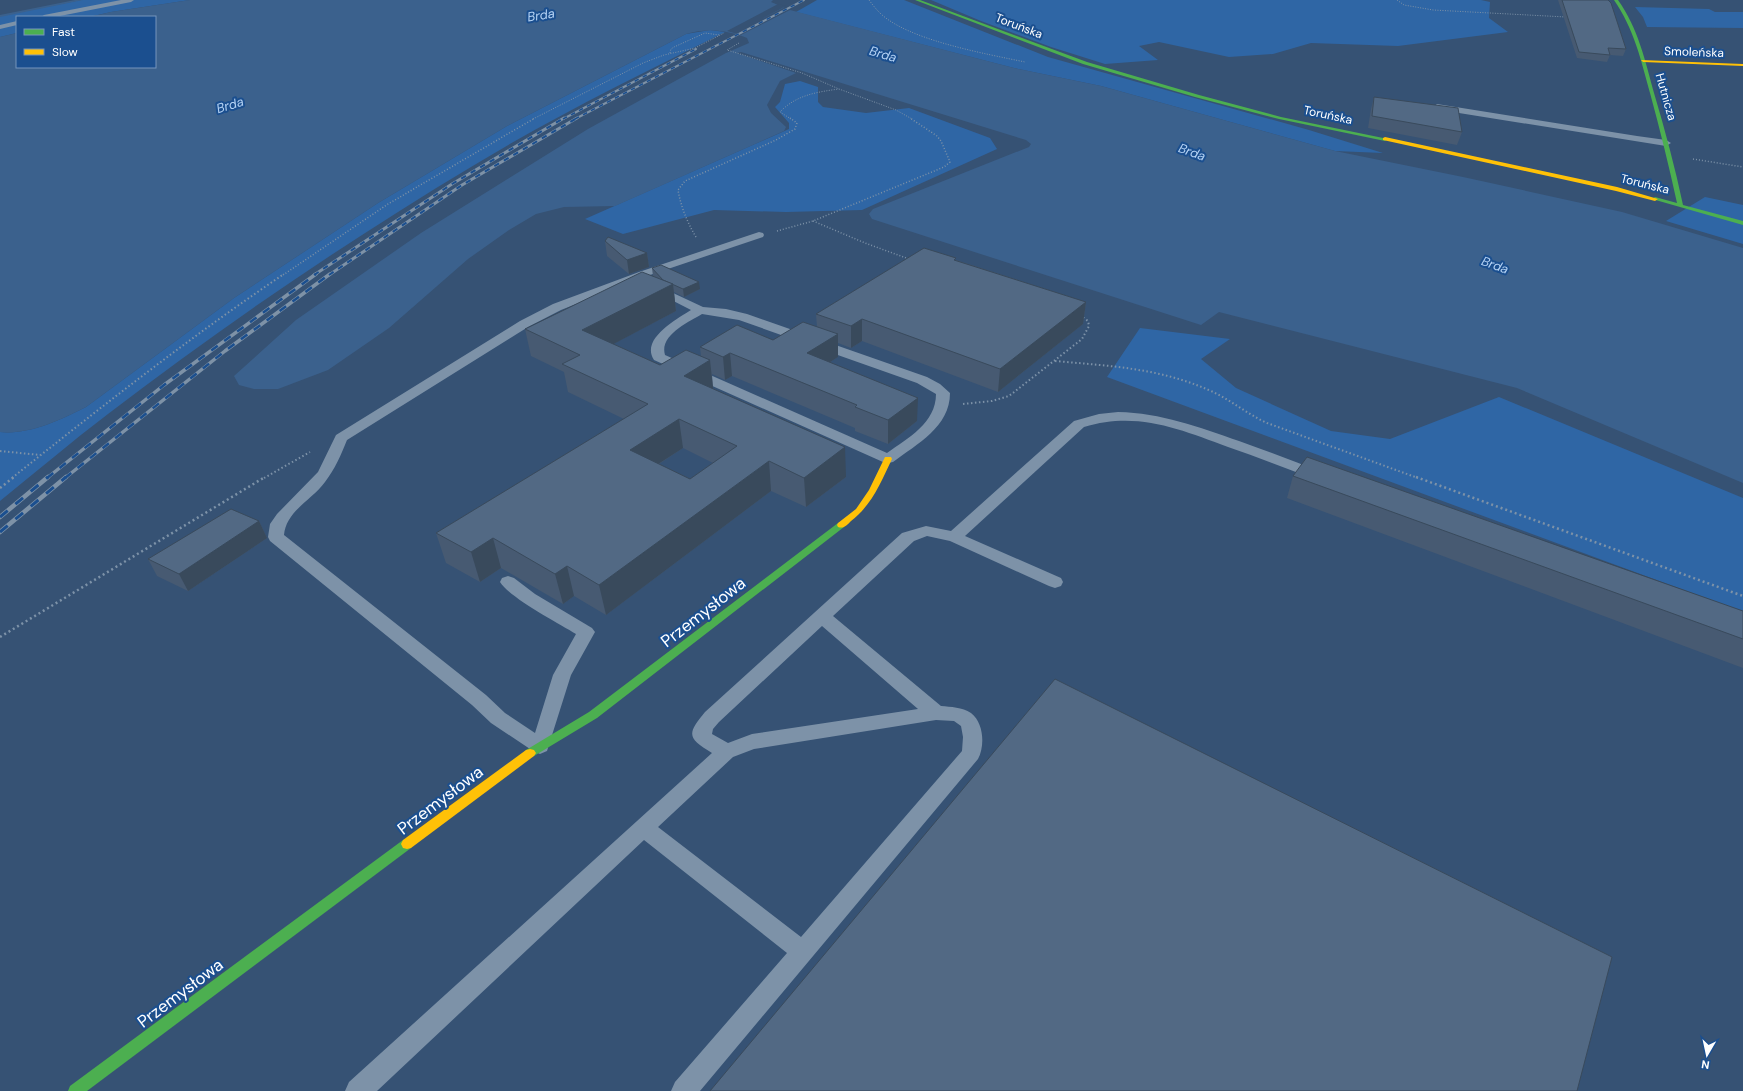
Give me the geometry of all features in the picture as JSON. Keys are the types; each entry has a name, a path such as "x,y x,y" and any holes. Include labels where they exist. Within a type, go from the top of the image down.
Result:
{"street":[{"name":"Toruńska","path":"917,0 1085,63 1236,107 1563,176 1680,205 1743,223"},
{"name":"Hutnicza","path":"1616,0 1625,11 1632,24 1670,156 1680,205"},
{"name":"Smoleńska","path":"1643,61 1743,65"},
{"name":"Przemysłowa","path":"75,1091 540,746 593,715 859,511 873,490 888,459"}],"lane":[{"path":"49,16 131,0"},
{"path":"0,27 16,23"},
{"path":"1426,106 1532,120 1666,143"},
{"path":"508,582 529,598 586,632 562,675 540,746 498,718 479,700 276,537 279,521 306,496 327,470 341,438 524,324 557,307 643,274 759,235"},
{"path":"643,274 659,291 700,310 726,313 743,317 922,380 943,393 945,400 943,406 936,420 928,429 888,459 863,446 659,357 657,346 663,337 678,324 700,310"},
{"path":"954,536 1079,424 1092,419 1108,416 1124,414 1175,423 1333,480"},
{"path":"726,752 702,737 704,727 712,717 908,537 926,531 954,536 1054,582"},
{"path":"822,616 936,713"},
{"path":"358,1091 726,752 752,742 936,713 959,715 968,721 973,737 971,754 684,1091"},
{"path":"644,828 803,952"}],"path":[{"path":"1397,0 1401,4 1440,10 1567,18"},
{"path":"670,53 671,49 674,47 705,33 720,35"},
{"path":"0,488 40,455 247,299 388,204 516,128 643,63 670,53 695,48 724,33"},
{"path":"739,43 727,50 802,73 839,89 896,110 920,124 941,141 950,162 944,167 813,221 759,235"},
{"path":"705,252 687,223 681,206 678,190 685,181 776,140 795,129 797,123 780,112 786,105 818,92 839,89"},
{"path":"1670,156 1743,167"},
{"path":"813,221 865,244 914,261"},
{"path":"943,406 992,401 1009,396 1082,339 1089,328 1090,323 1086,318 1078,314"},
{"path":"1055,361 1146,370 1180,379 1211,391 1238,405 1248,414 1292,433 1743,596"},
{"path":"0,637 237,493 304,455 341,438"},
{"path":"0,451 40,455"}],"shaded area":[{"path":"81,0 190,0 93,16 16,16 16,33 0,37 0,16"},
{"path":"817,0 904,0 1048,57 1309,130 1383,153 1335,151 1101,86 1014,68 796,12"},
{"path":"931,0 1481,0 1490,2 1489,18 1508,32 1398,46 1311,43 1273,54 1229,57 1159,42 1139,46 1158,60 1105,64 1051,47 981,21"},
{"path":"1635,7 1709,9 1715,12 1743,12 1743,28 1647,27 1643,17"},
{"path":"710,30 725,32 596,97 533,131 424,195 286,285 196,348 152,381 81,435 0,501 0,432 22,431 44,426 86,407 234,298 378,203 507,126 686,34"},
{"path":"800,81 818,87 818,102 823,107 866,113 909,108 990,138 997,149 862,210 786,212 714,210 623,234 585,219 789,129 789,123 775,107 780,102 785,84"},
{"path":"1705,197 1743,205 1743,244 1666,221"},
{"path":"1140,328 1230,339 1201,359 1236,388 1331,431 1390,439 1499,397 1743,498 1743,612 1107,377"}],"water":[{"name":"Brda","path":"190,0 773,0 771,2 790,10 1014,68 1101,86 1335,151 1622,212 1743,248 1743,483 1517,388 1219,312 1201,325 872,219 869,214 873,209 1029,147 1031,144 1026,140 741,52 737,53 796,73 780,81 767,105 771,113 786,127 784,131 615,206 564,207 536,214 509,230 468,259 389,328 328,370 278,389 254,389 239,385 234,376 296,320 421,233 588,129 726,53 749,43 747,38 740,35 717,31 701,31 686,34 507,126 378,203 234,298 86,407 44,426 22,431 0,432 0,37 16,33 16,68 156,68 156,16 93,16"}],"pier":[{"path":"778,4 786,6 756,22 785,7 792,9 741,35 727,31"}],"building":[{"path":"1562,0 1608,0 1611,3 1626,49 1608,48 1610,55 1579,52"},
{"path":"1374,97 1458,108 1462,132 1372,116"},
{"path":"608,237 647,253 627,260 605,241"},
{"path":"924,248 956,258 954,260 1086,302 1000,369 862,319 851,326 816,314"},
{"path":"661,265 699,282 683,289 663,280 652,268"},
{"path":"642,272 673,284 582,330 660,365 686,350 710,360 684,376 845,447 804,478 769,461 599,585 567,566 555,574 493,538 471,552 436,533 648,404 562,364 580,355 525,329","holes":["679,419 737,446 690,479 630,450"]},
{"path":"803,322 838,334 807,353 918,398 888,420 855,407 857,405 730,353 723,357 700,347 737,325 773,340"},
{"path":"1307,457 1743,611 1743,639 1293,476"},
{"path":"231,509 259,521 179,574 148,559"},
{"path":"1055,679 1612,957 1577,1091 710,1091"}],"waterway":[{"path":"0,16 81,0"}],"railway":[{"path":"575,119 804,0"},
{"path":"563,119 696,49"},
{"path":"314,275 452,184 564,118"},
{"path":"329,275 462,185 577,118"},
{"path":"47,478 164,385 316,274"},
{"path":"65,478 225,351 330,274"},
{"path":"0,517 48,477"},
{"path":"0,532 66,477"}],"traffic: fast":[{"path":"917,0 1085,63 1197,96 1281,118 1385,139"},
{"path":"1616,0 1629,21 1642,56 1664,135 1680,205"},
{"path":"1655,199 1743,223"},
{"path":"530,753 593,715 841,525"},
{"path":"75,1091 407,844"}],"traffic: slow":[{"path":"1643,61 1743,65"},
{"path":"1385,139 1617,189 1655,199"},
{"path":"841,525 859,511 873,490 888,459"},
{"path":"407,844 530,753"}]}
